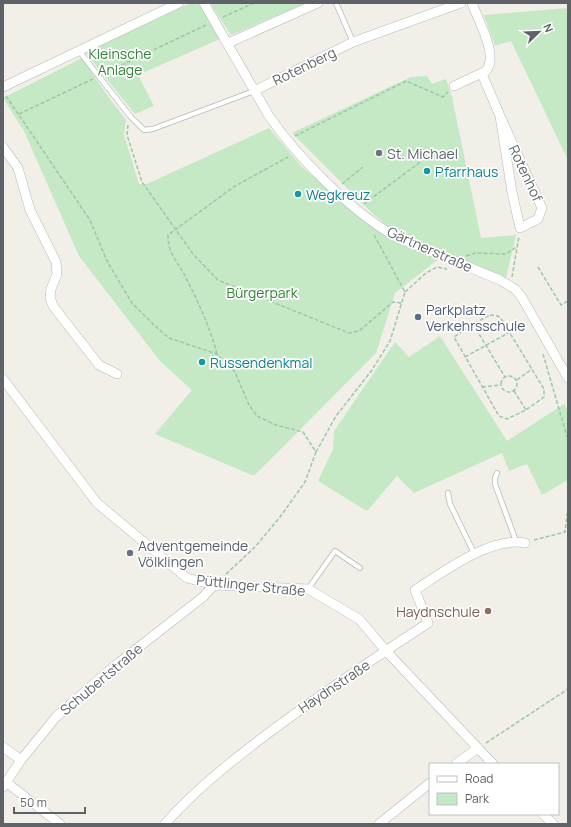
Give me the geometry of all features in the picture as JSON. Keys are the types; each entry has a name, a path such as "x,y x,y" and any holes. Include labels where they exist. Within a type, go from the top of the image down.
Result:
{"street":[{"path":"3,87 179,3"},
{"name":"Gärtnerstraße","path":"204,3 254,91 280,130 298,151 335,189 373,221 396,237 508,284 521,296 568,378"},
{"path":"228,44 318,3"},
{"name":"Rotenberg","path":"254,91 353,42 461,3"},
{"path":"454,86 482,74 488,68 491,52 472,3"},
{"name":"Rotenhof","path":"482,74 542,208 538,219 520,228 512,192 500,116"},
{"path":"3,147 18,168 30,210 56,262 58,274 51,288 50,297 53,306 99,365 117,374"},
{"name":"Püttlinger Straße","path":"4,381 97,503 187,578 214,585 308,589 359,619 386,651 492,763"},
{"name":"Haydnstraße","path":"165,824 175,812 230,763 307,704 428,623 415,590 474,553 521,542"},
{"name":"Schubertstraße","path":"5,784 56,716 112,668 203,597 214,585"},
{"path":"3,747 22,760"},
{"path":"457,763 478,748"},
{"path":"5,784 60,824"},
{"path":"379,824 429,784"},
{"path":"544,815 550,823"}],"lane":[{"name":"Rotenberg","path":"336,3 353,42"},
{"path":"80,51 130,116 144,130 153,129 254,91"},
{"path":"498,473 495,478 495,484 521,542"},
{"path":"448,493 450,504 474,553"},
{"path":"308,589 335,551 360,568"}],"path":[{"path":"18,114 254,3"},
{"path":"288,140 406,80 443,98 454,86"},
{"path":"3,91 90,220 107,261 132,303 154,326 169,338 217,354 235,372 249,405 257,416 276,425 303,432 316,452"},
{"path":"130,116 127,135 142,182 174,230 193,254 218,280 350,333 359,331 393,302 401,303"},
{"path":"217,354 214,339 184,273 168,247 168,235 235,186 298,151"},
{"path":"358,208 419,163 414,156"},
{"path":"335,189 363,167"},
{"path":"373,221 372,230 378,244 405,292"},
{"path":"508,284 514,271 520,228"},
{"path":"459,263 465,256 471,254 506,254 518,246"},
{"path":"214,585 255,547 280,517 305,482 316,452 336,416 372,370 390,341 405,292 426,273 437,267 451,269"},
{"path":"538,267 561,306 568,301"},
{"path":"490,315 498,316 510,332 544,389 544,397 526,410 507,419 499,416 454,338 473,324 490,315"},
{"path":"473,324 505,377"},
{"path":"465,357 510,332"},
{"path":"542,353 568,440"},
{"path":"517,380 532,369"},
{"path":"500,385 501,380 505,377 511,376 517,380 518,386 514,391"},
{"path":"482,387 500,385"},
{"path":"500,385 504,391 514,391"},
{"path":"514,391 526,410"},
{"path":"521,542 565,532 568,508"},
{"path":"478,748 568,689"}],"green space":[{"name":"Kleinsche Anlage","path":"191,3 198,3 222,38 138,75 154,106 135,114 85,52"},
{"path":"210,3 307,3 231,35"},
{"path":"568,8 568,160 511,41 495,46 484,15"},
{"name":"Bürgerpark","path":"82,58 126,120 124,135 139,184 147,184 269,128 302,167 336,196 440,258 395,293 376,353 254,476 155,434 192,390 160,361 79,256 24,131 3,98"},
{"path":"427,76 432,84 446,79 452,97 481,238 516,235 506,278 390,228 373,214 292,133 411,77"},
{"path":"440,336 507,441 564,404 568,410 568,480 542,495 527,464 509,471 502,453 414,493 397,476 367,511 318,481 333,449 334,431 395,342 409,357"}],"place":[{"name":"St. Michael","path":"379,153"},
{"name":"Pfarrhaus","path":"427,171"},
{"name":"Wegkreuz","path":"298,194"},
{"name":"Parkplatz Verkehrsschule","path":"418,317"},
{"name":"Russendenkmal","path":"202,362"},
{"name":"Adventgemeinde Völklingen","path":"130,553"},
{"name":"Haydnschule","path":"488,611"}]}
